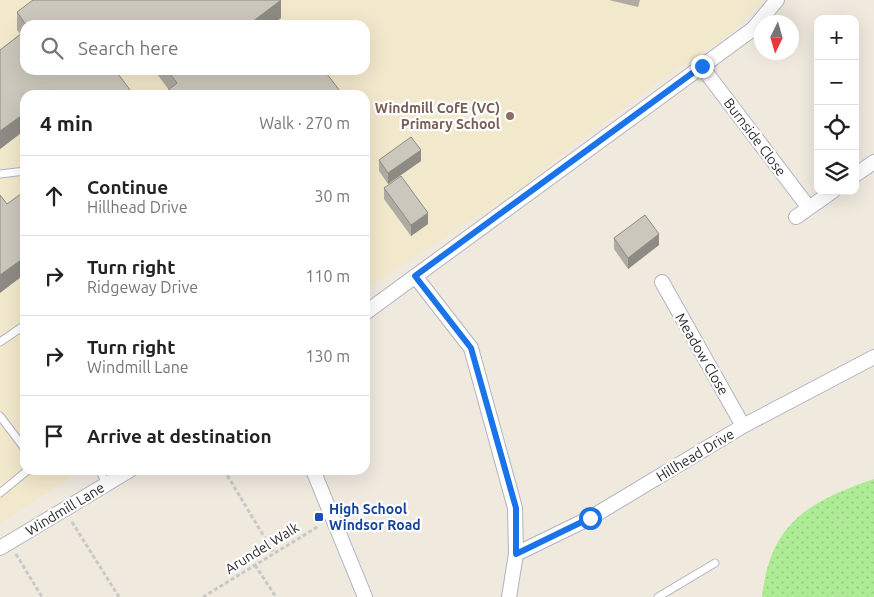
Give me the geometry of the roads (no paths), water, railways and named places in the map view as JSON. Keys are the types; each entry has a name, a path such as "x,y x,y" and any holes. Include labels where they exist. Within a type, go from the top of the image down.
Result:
{"street":[{"path":"370,310 753,29 778,0"},
{"name":"Burnside Close","path":"702,66 809,208"},
{"path":"859,172 874,162"},
{"path":"796,217 827,195"},
{"path":"415,276 471,348 516,508 516,554 509,597"},
{"name":"Meadow Close","path":"662,282 743,426"},
{"name":"Hillhead Drive","path":"516,554 590,518 743,426 874,357"},
{"name":"Windmill Lane","path":"5,546 122,475"},
{"path":"314,475 365,597"}],"lane":[{"path":"0,174 20,172"},
{"path":"0,342 20,328"},
{"path":"0,416 20,442"},
{"path":"0,493 22,475"},
{"path":"102,475 106,485"},
{"path":"658,597 715,563"}],"place":[{"name":"Windmill CofE (VC) Primary School","path":"510,116"},
{"name":"High School Windsor Road","path":"319,517"}]}
